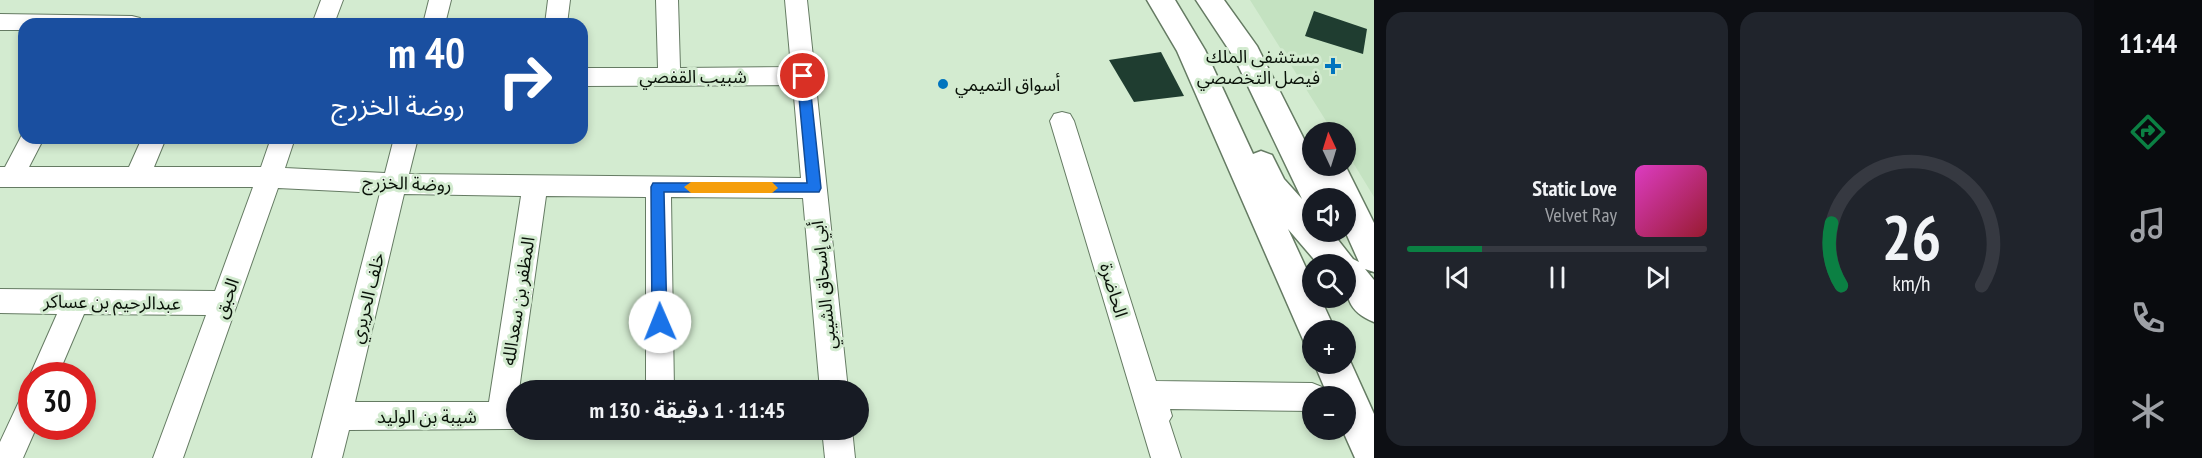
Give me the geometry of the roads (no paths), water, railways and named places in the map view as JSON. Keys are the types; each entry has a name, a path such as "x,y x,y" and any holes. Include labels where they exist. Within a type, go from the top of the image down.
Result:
{"main road":[{"path":"1161,0 1191,50 1312,320"},
{"path":"1178,0 1197,28 1273,188 1329,254"},
{"path":"1210,0 1247,54 1313,188"},
{"path":"1231,0 1305,122"},
{"path":"1356,220 1374,257"},
{"path":"1356,285 1374,306"},
{"path":"1356,422 1374,457"}],"street":[{"path":"325,18 332,0"},
{"path":"436,18 440,0"},
{"path":"557,18 559,0"},
{"path":"667,0 669,76"},
{"name":"أبي إسحاق الشيبي","path":"796,0 833,380"},
{"path":"0,22 18,22"},
{"name":"شبيب القفصي","path":"588,77 803,76"},
{"name":"الحاضرة","path":"1062,121 1167,458"},
{"path":"6,177 28,144"},
{"path":"137,177 151,144"},
{"name":"الحبق","path":"168,458 282,144"},
{"name":"خلف الحريري","path":"327,458 405,144"},
{"name":"روضة الخزرج","path":"6,177 270,177 395,184 814,188"},
{"name":"المظفر بن سعدالله","path":"512,380 535,186"},
{"path":"658,187 660,380"},
{"name":"عبدالرحيم بن عساكر","path":"0,301 224,303"},
{"path":"50,362 76,302"},
{"path":"1167,458 1151,395 1302,399"},
{"name":"شيبة بن الوليد","path":"338,416 506,416"},
{"path":"8,458 18,436"},
{"path":"838,440 840,458"}],"place":[{"name":"مستشفى الملك فيصل التخصصي","path":"1333,66"},
{"name":"أسواق التميمي","path":"943,84"}]}
